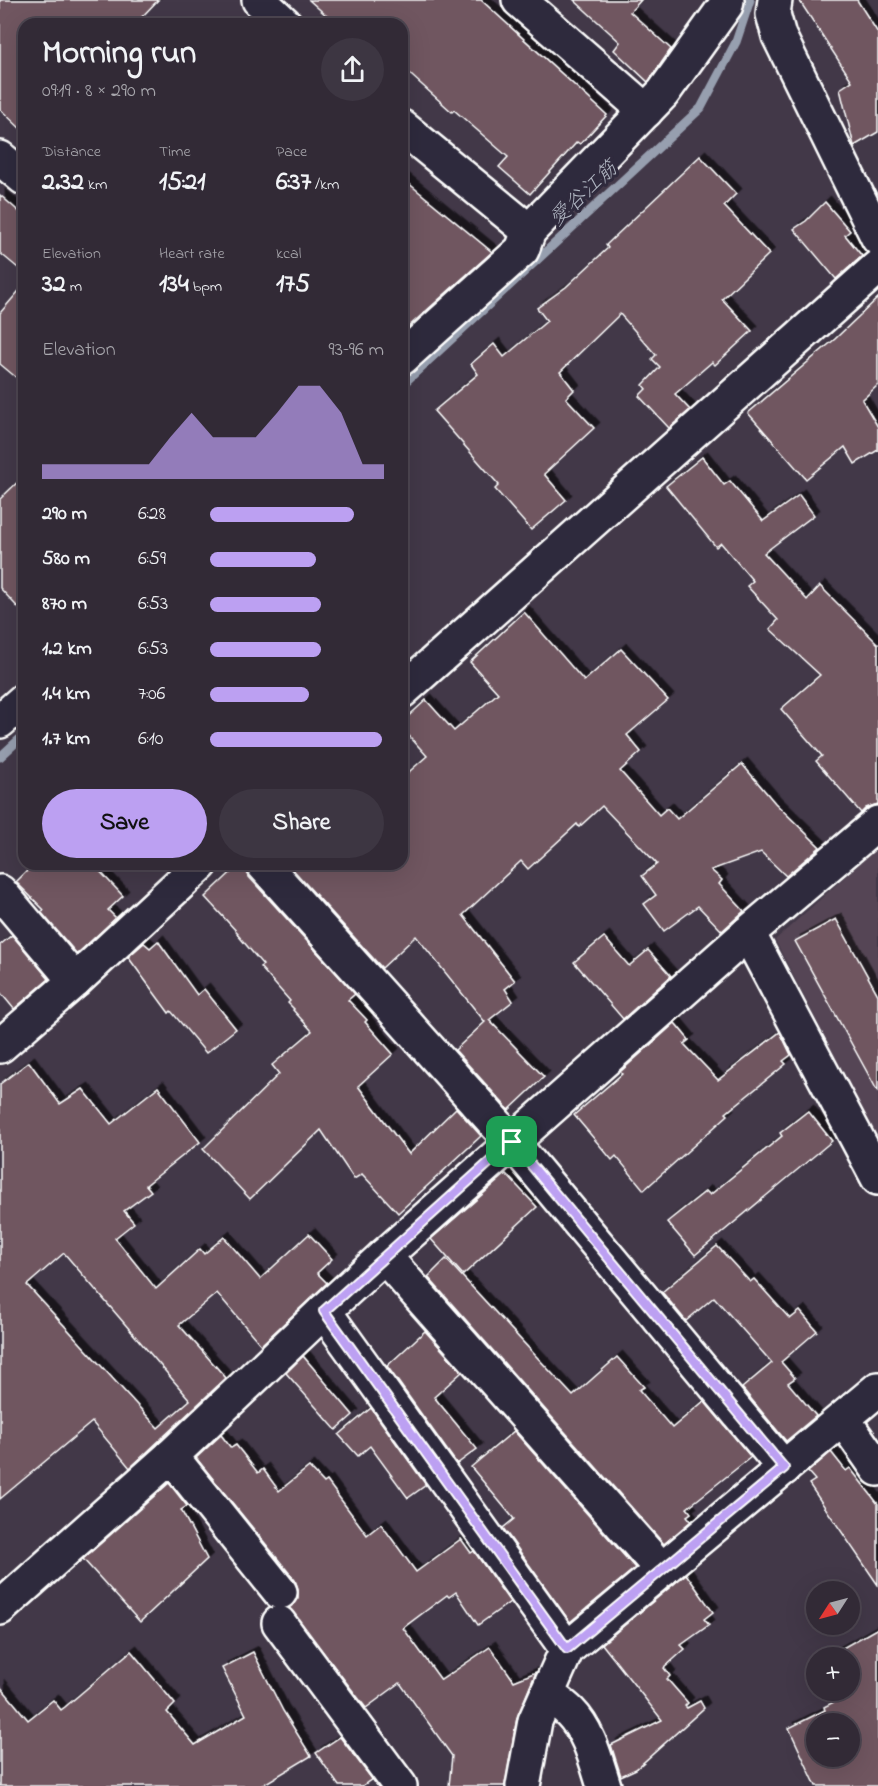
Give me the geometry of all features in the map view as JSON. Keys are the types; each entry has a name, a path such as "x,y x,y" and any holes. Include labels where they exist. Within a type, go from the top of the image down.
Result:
{"street":[{"path":"259,0 278,18"},
{"path":"519,0 646,111"},
{"path":"408,353 522,250 529,231 663,93 751,7 779,36 878,238"},
{"path":"408,132 529,231"},
{"path":"408,686 878,267"},
{"path":"0,721 18,705"},
{"path":"0,1608 171,1456 384,1256 748,933 878,823"},
{"path":"0,1046 75,981 195,870"},
{"path":"268,870 512,1142 784,1468"},
{"path":"0,892 75,981"},
{"path":"748,933 878,1178"},
{"path":"384,1256 662,1570"},
{"path":"324,1311 567,1649"},
{"path":"523,1786 535,1721 567,1649 878,1389"},
{"path":"843,1419 878,1469"},
{"path":"171,1456 280,1608 400,1786"},
{"path":"547,1694 570,1712 583,1730 593,1750 604,1786"}],"shaded area":[{"path":"878,847 878,1141 775,940"}],"building":[{"path":"0,0 158,0 141,18 18,18 18,126 0,109"},
{"path":"309,0 481,0 607,115 580,144 577,142 530,194 499,167 508,157 454,110 452,112 408,72 408,18 329,18"},
{"path":"574,0 641,0 630,12 671,49 648,82 614,50 620,42"},
{"path":"799,0 857,0 878,33 878,132 854,146 840,89 852,81"},
{"path":"700,156 736,194 724,206 769,254 722,299 752,331 715,365 712,362 675,394 690,410 669,428 639,396 646,389 643,385 660,367 652,359 656,355 620,314 560,372 574,390 566,398 594,428 544,474 566,500 531,530 495,489 499,485 434,411 478,374 471,364 494,344 504,357 547,321 537,308 566,287 608,248 606,245"},
{"path":"408,183 492,252 408,327"},
{"path":"0,195 18,211 18,268 0,253"},
{"path":"825,202 850,231 845,235 862,256 836,279 794,229 806,221"},
{"path":"18,292 18,379 0,364 0,313"},
{"path":"878,298 878,385 862,400 878,427 878,450 855,464 845,447 806,479 748,413 835,339"},
{"path":"702,457 724,485 730,481 763,521 799,495 814,515 764,553 807,600 820,586 878,644 878,804 866,808 861,813 816,761 822,756 781,709 820,675 770,629 778,620 747,586 753,581 721,543 716,547 666,486"},
{"path":"18,482 18,608 0,588 0,499"},
{"path":"524,612 584,681 621,649 668,700 627,735 641,752 620,771 659,815 667,808 677,819 742,764 775,803 820,847 786,876 761,852 711,870 722,880 719,884 744,911 722,931 698,906 664,931 644,904 656,895 642,876 657,864 602,806 579,827 577,824 528,869 521,861 463,915 515,981 505,989 513,1001 489,1020 544,1077 509,1110 455,1050 485,1022 416,936 382,968 293,870 408,870 408,773 427,756 408,735 408,716 426,700 454,731 498,693 470,662"},
{"path":"28,870 99,870 123,896 108,910 116,918 77,954 41,912 44,910 16,882"},
{"path":"234,870 247,870 249,877 355,994 348,1000 393,1054 358,1086 409,1154 456,1108 481,1136 398,1213 362,1174 354,1179 321,1130 250,1199 203,1149 279,1074 272,1065 312,1031 293,1010 288,1003 290,1001 260,967 263,965 238,933 205,897"},
{"path":"836,919 878,995 878,1092 795,941"},
{"path":"12,935 49,979 14,1009 0,992 0,945"},
{"path":"604,937 629,966 648,950 671,976 623,1019 574,962"},
{"path":"158,941 197,995 204,989 236,1029 206,1053 171,1011 169,1013 128,957 144,943 150,948"},
{"path":"675,1023 689,1040 684,1044 718,1080 780,1032 791,1055 783,1061 786,1064 726,1113 728,1115 644,1190 616,1156 612,1160 574,1115 622,1074 620,1072"},
{"path":"29,1062 60,1104 83,1089 111,1124 158,1087 200,1142 146,1185 151,1191 124,1211 134,1223 115,1238 156,1289 200,1249 204,1254 224,1237 260,1279 309,1234 332,1259 317,1273 327,1283 261,1345 217,1293 179,1325 226,1378 130,1468 92,1422 0,1499 0,1084","holes":["64,1253 190,1400 158,1428 27,1285"]},
{"path":"808,1111 832,1141 695,1255 667,1222 706,1191 710,1195 782,1136 780,1133"},
{"path":"506,1174 537,1207 463,1275 431,1239"},
{"path":"717,1246 750,1282 754,1279 790,1319 800,1311 817,1331 781,1362 795,1378 788,1383 816,1416 786,1441 742,1388 772,1363 714,1297 686,1321 662,1292"},
{"path":"446,1259 573,1396 617,1357 644,1387 639,1390 672,1428 704,1401 751,1457 687,1508 691,1513 687,1516 691,1521 664,1544 428,1277"},
{"path":"425,1331 462,1372 434,1397 477,1449 457,1464 387,1366"},
{"path":"303,1356 353,1415 336,1430 286,1373"},
{"path":"371,1408 426,1485 408,1498 370,1446 358,1456 339,1435"},
{"path":"514,1431 635,1568 570,1622 503,1528 514,1519 471,1467"},
{"path":"221,1435 231,1448 236,1445 258,1473 263,1469 279,1491 309,1467 324,1483 327,1481 367,1535 381,1524 416,1572 461,1539 471,1553 474,1551 510,1602 478,1625 456,1592 449,1597 447,1595 403,1628 441,1680 490,1647 514,1681 536,1672 517,1718 505,1786 449,1786 452,1756 400,1683 366,1708 289,1608 298,1598 295,1580 196,1458"},
{"path":"831,1452 846,1471 850,1468 878,1504 878,1585 809,1484 815,1480 808,1472"},
{"path":"169,1483 187,1506 181,1510 207,1559 140,1622 83,1559"},
{"path":"686,1574 713,1612 704,1619 709,1625 681,1645 685,1649 664,1668 670,1676 667,1679 688,1703 685,1706 687,1708 700,1701 704,1708 636,1769 621,1776 611,1745 662,1720 602,1644"},
{"path":"878,1628 878,1786 816,1786 807,1767 860,1767 860,1713 819,1713 825,1710 824,1707 834,1702 860,1701 860,1647 844,1647"},
{"path":"131,1651 175,1704 167,1712 195,1745 246,1715 222,1668 253,1652 283,1711 311,1756 261,1786 0,1786 0,1686 28,1720 53,1700 61,1710"},
{"path":"806,1720 806,1765 789,1728"},
{"path":"340,1737 372,1779 362,1786 339,1786 316,1753"}],"waterway":[{"name":"愛谷江筋","path":"408,379 701,108 736,42 750,0"},
{"name":"愛谷江筋","path":"0,757 18,740"}],"route":[{"path":"512,1142 784,1468 567,1649 324,1311 512,1142"}]}
